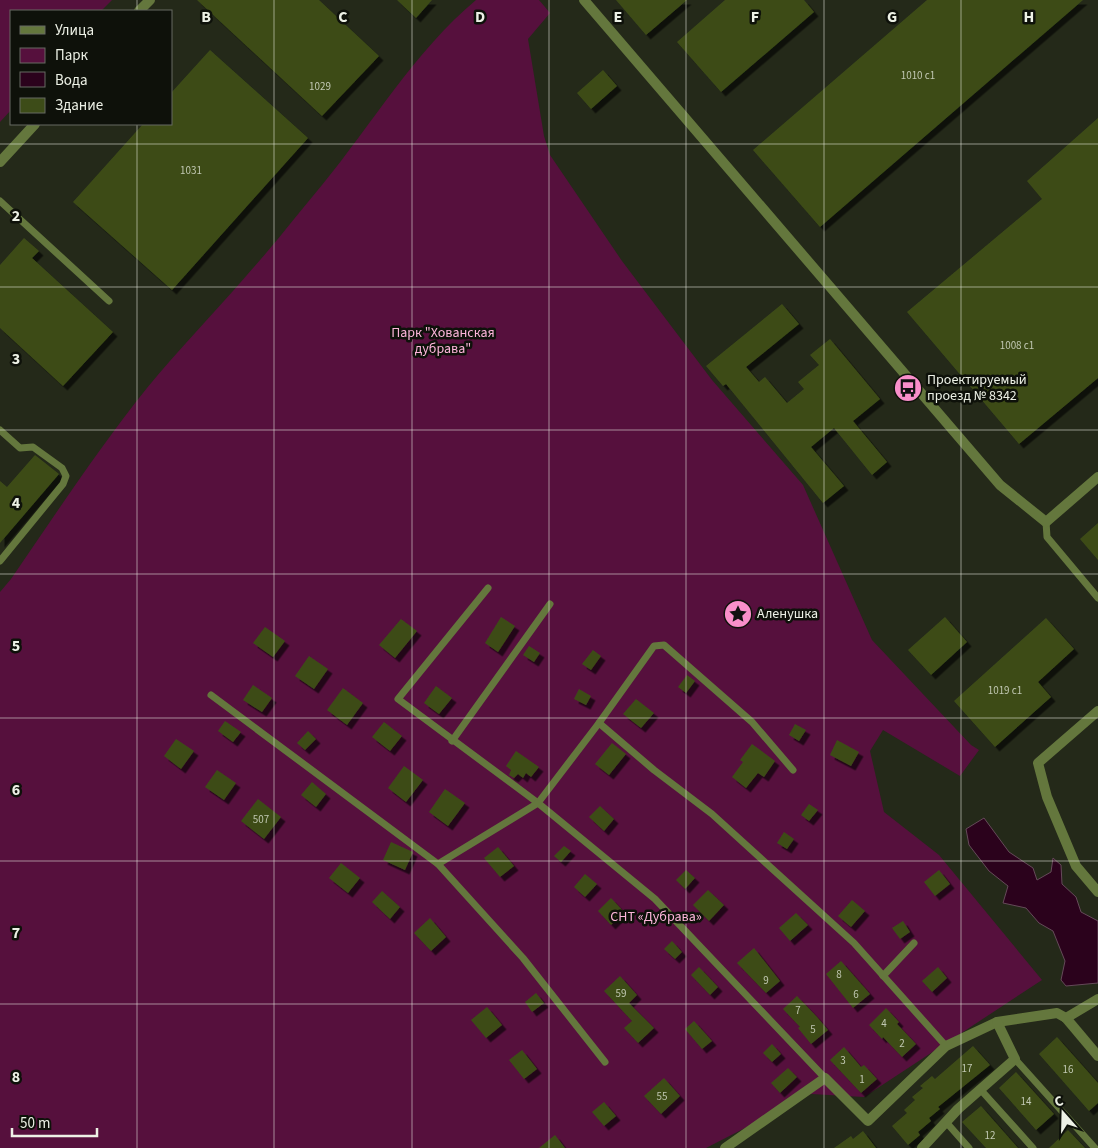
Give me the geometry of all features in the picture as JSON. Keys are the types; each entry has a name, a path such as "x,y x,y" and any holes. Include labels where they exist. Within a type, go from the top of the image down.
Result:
{"street":[{"path":"140,10 150,0"},
{"path":"584,0 1000,485 1046,522 1098,477"},
{"path":"0,162 34,125"},
{"path":"1098,711 1038,763 1047,797 1076,866 1098,892"},
{"path":"1066,1018 1098,999"},
{"path":"725,1148 825,1078 868,1121 946,1046 997,1022 1057,1013 1066,1018 1098,1056"},
{"path":"922,1148 946,1122 1014,1058 997,1022"}],"lane":[{"path":"0,201 109,301"},
{"path":"0,430 20,448 33,446 62,468 66,476 63,484 0,561"},
{"path":"1046,522 1047,537 1098,598"},
{"path":"488,588 398,699 452,741 538,803 655,899 825,1078"},
{"path":"452,741 550,604"},
{"path":"438,864 538,803 599,723 654,646 664,645 752,722 793,770"},
{"path":"211,695 438,864 523,958 605,1062"},
{"path":"599,723 654,770 712,814 854,944 946,1046"},
{"path":"882,976 914,943"},
{"path":"1014,1058 1095,1148"},
{"path":"980,1089 1033,1148"},
{"path":"946,1122 969,1148"}],"green space":[{"path":"0,0 112,0 102,10 10,10 10,111 0,122"},
{"path":"476,0 539,0 550,13 528,39 544,136 550,155 622,261 712,380 803,485 872,640 971,745 979,750 960,776 883,730 870,751 884,812 939,855 1042,980 864,1097 811,1094 706,1148 0,1148 0,592 11,579 94,458 147,388 276,242 341,161 413,65 454,20"}],"water":[{"path":"984,818 1009,852 1033,868 1037,880 1051,872 1053,858 1061,865 1062,884 1076,897 1081,912 1098,921 1098,983 1066,986 1061,980 1065,961 1053,931 1039,923 1026,908 1003,903 1008,886 989,871 969,845 966,829"}],"building":[{"path":"197,0 319,0 379,56 322,116"},
{"path":"397,0 432,0 416,18"},
{"path":"616,0 687,0 646,35"},
{"path":"725,0 804,0 814,12 721,92 677,42"},
{"path":"927,0 1083,0 820,227 753,150"},
{"path":"210,50 308,138 172,290 73,202 142,125 172,125 172,92"},
{"path":"603,70 617,86 591,109 577,93"},
{"path":"1098,118 1098,378 1019,444 907,312 1042,199 1027,181"},
{"path":"24,238 39,251 32,258 113,332 63,386 0,328 0,265"},
{"path":"782,304 799,324 746,367 759,382 765,377 787,403 804,389 798,382 819,365 810,355 830,339 880,399 853,421 887,462 872,475 834,428 811,447 844,486 823,503 726,384 723,386 706,366"},
{"path":"35,455 59,474 0,543 0,481 7,487"},
{"path":"1098,523 1098,560 1080,539"},
{"path":"501,617 515,626 498,652 485,643"},
{"path":"945,617 967,642 931,675 908,650"},
{"path":"1046,618 1074,649 1038,682 1051,697 995,747 954,701"},
{"path":"401,619 417,631 395,658 379,645"},
{"path":"265,627 285,641 273,657 253,643"},
{"path":"529,646 540,653 534,662 523,655"},
{"path":"593,650 601,656 591,670 582,664"},
{"path":"309,656 328,669 314,689 295,676"},
{"path":"687,675 695,681 686,693 678,687"},
{"path":"253,685 272,698 262,712 243,700"},
{"path":"436,686 452,698 439,714 424,703"},
{"path":"343,688 363,703 347,725 327,710"},
{"path":"579,689 591,696 586,705 574,699"},
{"path":"636,699 654,713 641,728 623,714"},
{"path":"225,721 241,732 233,742 218,731"},
{"path":"384,722 402,736 390,751 372,737"},
{"path":"795,724 806,730 799,741 789,735"},
{"path":"308,731 316,739 305,750 297,743"},
{"path":"176,739 194,751 181,769 164,756"},
{"path":"837,740 859,752 851,766 830,755"},
{"path":"612,743 626,754 609,775 595,764"},
{"path":"752,744 775,761 764,777 758,773 746,788 732,777 743,762 740,760"},
{"path":"516,751 539,767 531,777 526,773 523,778 518,774 514,778 509,775 511,770 506,766"},
{"path":"404,766 423,780 406,802 388,788"},
{"path":"217,770 236,783 224,800 205,787"},
{"path":"312,782 326,794 316,807 301,795"},
{"path":"445,789 465,803 448,826 429,812"},
{"path":"258,799 281,817 264,839 241,821"},
{"path":"809,804 818,810 809,821 801,815"},
{"path":"600,806 614,819 604,831 589,817"},
{"path":"784,832 794,839 787,849 777,843"},
{"path":"391,842 413,852 405,870 383,860"},
{"path":"564,846 571,851 561,862 554,856"},
{"path":"498,847 514,866 500,877 484,858"},
{"path":"341,863 360,878 348,893 329,878"},
{"path":"686,870 695,878 685,889 676,880"},
{"path":"939,870 950,884 935,896 924,882"},
{"path":"585,874 597,884 585,897 574,887"},
{"path":"708,890 724,905 709,921 693,905"},
{"path":"382,891 400,907 390,919 372,902"},
{"path":"611,898 624,912 611,925 598,911"},
{"path":"852,900 865,911 851,927 838,916"},
{"path":"796,913 808,925 790,941 779,928"},
{"path":"430,918 446,937 431,951 414,933"},
{"path":"903,921 910,932 900,939 892,928"},
{"path":"672,941 682,952 675,959 664,949"},
{"path":"754,948 780,981 766,993 737,963"},
{"path":"841,961 870,994 853,1008 826,974"},
{"path":"699,967 718,987 710,995 691,975"},
{"path":"938,967 947,978 932,992 922,981"},
{"path":"620,976 637,995 629,1003 654,1028 638,1043 624,1028 632,1021 604,991"},
{"path":"536,993 544,1003 532,1012 525,1002"},
{"path":"797,996 828,1030 811,1044 798,1028 800,1027 783,1009"},
{"path":"487,1007 502,1025 486,1038 471,1020"},
{"path":"886,1008 899,1022 897,1024 916,1044 902,1057 869,1025"},
{"path":"694,1021 712,1041 702,1049 685,1029"},
{"path":"1057,1037 1098,1083 1098,1103 1089,1111 1039,1054"},
{"path":"772,1044 781,1054 772,1062 763,1053"},
{"path":"973,1046 990,1065 938,1107 940,1109 929,1118 931,1121 918,1132 920,1135 908,1145 892,1126 907,1113 904,1110 915,1100 912,1097 923,1088 920,1086 932,1076 935,1079"},
{"path":"844,1047 861,1067 864,1065 877,1079 861,1093 830,1060"},
{"path":"522,1050 537,1069 524,1079 509,1060"},
{"path":"788,1068 797,1077 780,1093 771,1083"},
{"path":"1016,1072 1054,1114 1036,1130 999,1088"},
{"path":"664,1078 680,1096 661,1114 644,1096"},
{"path":"604,1102 616,1116 604,1126 592,1112"},
{"path":"981,1106 1018,1148 986,1148 962,1122"},
{"path":"1068,1130 1085,1148 1049,1148"},
{"path":"863,1131 876,1148 834,1148 851,1136 853,1139"},
{"path":"555,1135 565,1148 539,1148"}],"place":[{"name":"Проектируемый проезд № 8342","path":"908,388"},
{"name":"Аленушка","path":"738,614"}],"park label":[{"name":"Парк \"Хованская дубрава\"","path":"443,342"},
{"name":"СНТ «Дубрава»","path":"656,917"}]}
